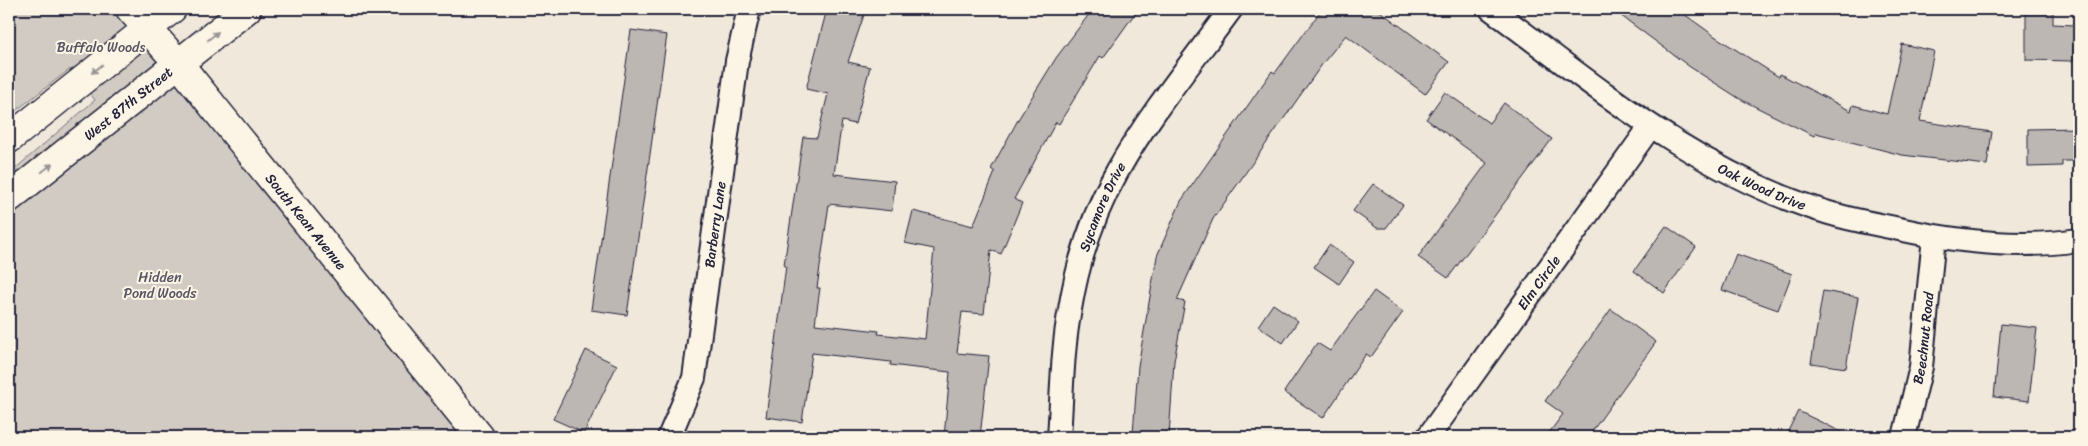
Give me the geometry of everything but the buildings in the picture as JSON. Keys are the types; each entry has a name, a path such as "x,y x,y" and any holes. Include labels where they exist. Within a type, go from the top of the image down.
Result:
{"main road":[{"path":"9,139 140,18 172,9"},
{"name":"West 87th Street","path":"9,198 247,9"},
{"name":"South Kean Avenue","path":"140,18 480,437"}],"street":[{"name":"Barberry Lane","path":"669,437 694,378 737,61 749,9"},
{"name":"Sycamore Drive","path":"1058,437 1069,310 1081,261 1097,212 1117,170 1142,130 1231,9"},
{"name":"Oak Wood Drive","path":"1491,9 1650,127 1722,169 1784,197 1830,213 1934,237 1988,244 2079,240"},
{"name":"Elm Circle","path":"1428,437 1650,127"},
{"name":"Beechnut Road","path":"1904,437 1921,367 1934,237"}],"green space":[{"name":"Hidden Pond Woods","path":"9,9 116,9 157,51 476,437 9,437 9,174 95,100 70,69 9,116"}],"park label":[{"name":"Buffalo Woods","path":"101,47"}]}
